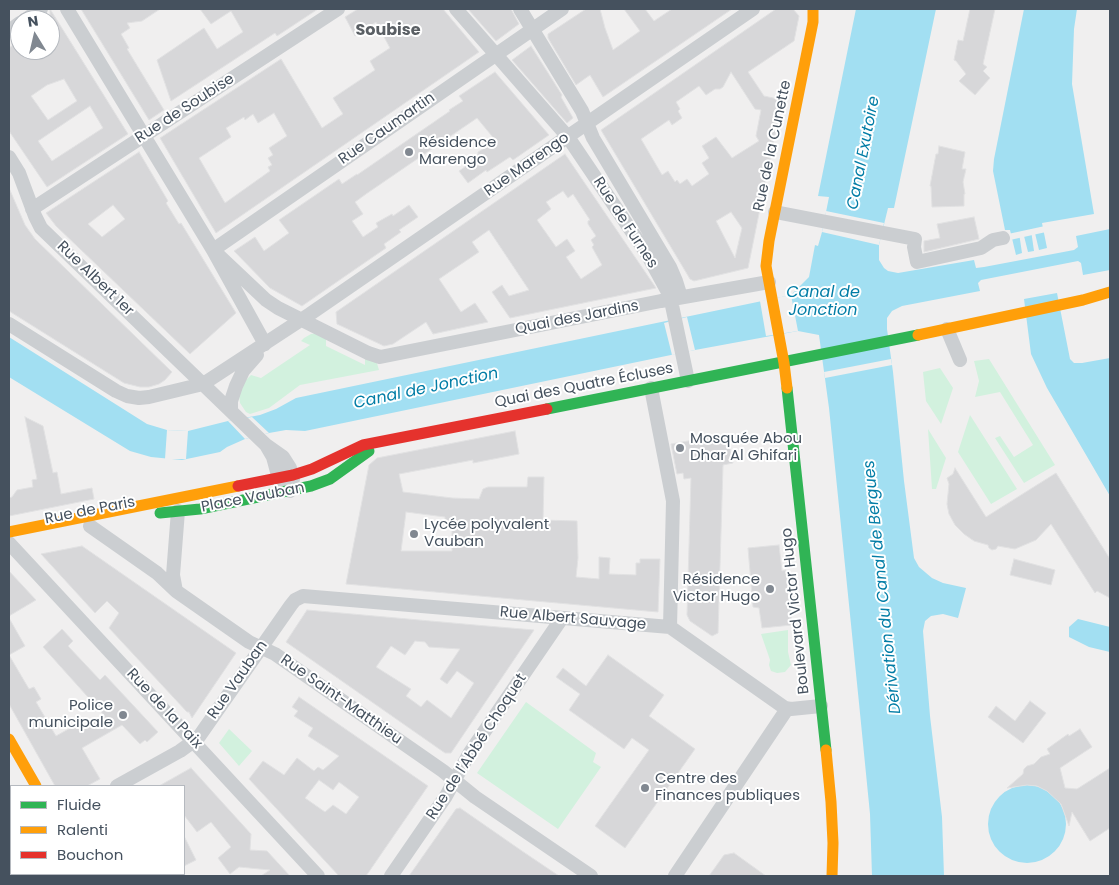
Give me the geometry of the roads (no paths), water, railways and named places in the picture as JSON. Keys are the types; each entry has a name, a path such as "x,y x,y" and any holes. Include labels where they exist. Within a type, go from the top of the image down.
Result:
{"main road":[{"name":"Rue de la Cunette","path":"782,344 769,285 766,257 813,22 813,9"},
{"path":"947,329 1083,300 1110,292"},
{"path":"1083,300 1110,298"},
{"name":"Quai des Quatre Écluses","path":"364,445 784,363 947,329"},
{"name":"Boulevard Victor Hugo","path":"782,344 832,816 832,876"},
{"name":"Place Vauban","path":"177,505 200,509 325,482 368,452 396,440"},
{"name":"Place Vauban","path":"177,505 312,469 364,445"},
{"name":"Rue de Paris","path":"9,543 157,513 177,505"},
{"name":"Rue de Paris","path":"9,532 177,505"},
{"path":"9,739 35,785"}],"street":[{"path":"67,9 213,250 265,344 240,376 232,396 231,411"},
{"name":"Rue de Soubise","path":"32,209 338,9"},
{"name":"Rue de Furnes","path":"456,9 568,137 647,254 666,286 676,298"},
{"name":"Rue de Furnes","path":"520,9 582,111 593,138 676,281 674,313 688,381"},
{"name":"Rue Caumartin","path":"213,250 562,9"},
{"name":"Rue Marengo","path":"9,324 127,396 149,397 203,384 301,320 753,9"},
{"name":"Rue Albert 1er","path":"9,158 19,173 41,228 266,445"},
{"path":"775,212 915,239 914,247 917,262 981,248 993,240 1003,238"},
{"path":"213,250 266,300 301,320"},
{"name":"Quai des Jardins","path":"301,320 372,355 385,356 676,298 769,285"},
{"path":"947,329 960,360"},
{"path":"651,388 673,501 670,627 787,709 821,706"},
{"path":"266,445 286,460 293,475 290,491 284,488 278,479 274,457 266,445"},
{"path":"176,591 173,575 177,505"},
{"name":"Rue Saint-Matthieu","path":"90,526 157,573 176,591 249,642 275,654 484,803 591,876"},
{"name":"Rue de la Paix","path":"9,543 318,876"},
{"name":"Rue Albert Sauvage","path":"301,597 314,596 670,627"},
{"name":"Rue Vauban","path":"119,785 180,751 194,741 291,605 301,597"},
{"name":"Rue de l'Abbé Choquet","path":"391,876 446,796 470,754 562,618"},
{"path":"675,876 787,709"}],"water":[{"path":"856,9 936,9 894,208 888,208 879,245 879,260 884,268 898,273 974,260 976,268 984,267 1074,250 1078,247 1076,236 1110,229 1110,270 1083,275 1081,263 1078,261 981,280 978,283 980,291 902,306 892,311 887,318 914,558 919,567 932,578 943,583 966,588 958,618 943,614 931,616 925,621 923,631 930,716 942,817 944,876 872,876 870,814 829,408 819,335 798,331 695,350 305,431 286,430 269,433 245,439 220,452 182,460 151,457 130,451 9,377 9,337 147,424 167,430 188,431 260,415 296,398 791,295 809,277 815,245 818,246 822,232 829,197 818,196"},
{"path":"1024,9 1077,9 1074,29 1072,84 1094,214 1042,223 1047,248 1039,250 1034,229 1031,230 1034,251 1028,252 1023,232 1019,233 1022,253 1016,255 1010,230 1005,230 993,171"},
{"path":"1057,293 1070,359 1074,363 1082,363 1110,358 1110,496 1047,388 1031,354 1024,299"},
{"path":"1078,619 1110,627 1110,652 1089,647 1069,637 1069,627"},
{"path":"1027,785 1042,788 1055,796 1063,809 1066,824 1063,839 1055,852 1042,860 1027,863 1012,860 999,852 991,839 988,824 991,809 999,796 1012,788"}],"place":[{"name":"Résidence Marengo","path":"409,152"},
{"name":"Mosquée Abou Dhar Al Ghifari","path":"680,448"},
{"name":"Lycée polyvalent Vauban","path":"414,534"},
{"name":"Résidence Victor Hugo","path":"770,589"},
{"name":"Police municipale","path":"123,715"},
{"name":"Centre des Finances publiques","path":"645,788"}],"district":[{"name":"Soubise","path":"388,31"}],"water label":[{"name":"Canal Exutoire","path":"864,153"},
{"name":"Canal de Jonction","path":"823,302"},
{"name":"Canal de Jonction","path":"426,389"},
{"name":"Dérivation du Canal de Bergues","path":"883,587"}]}
